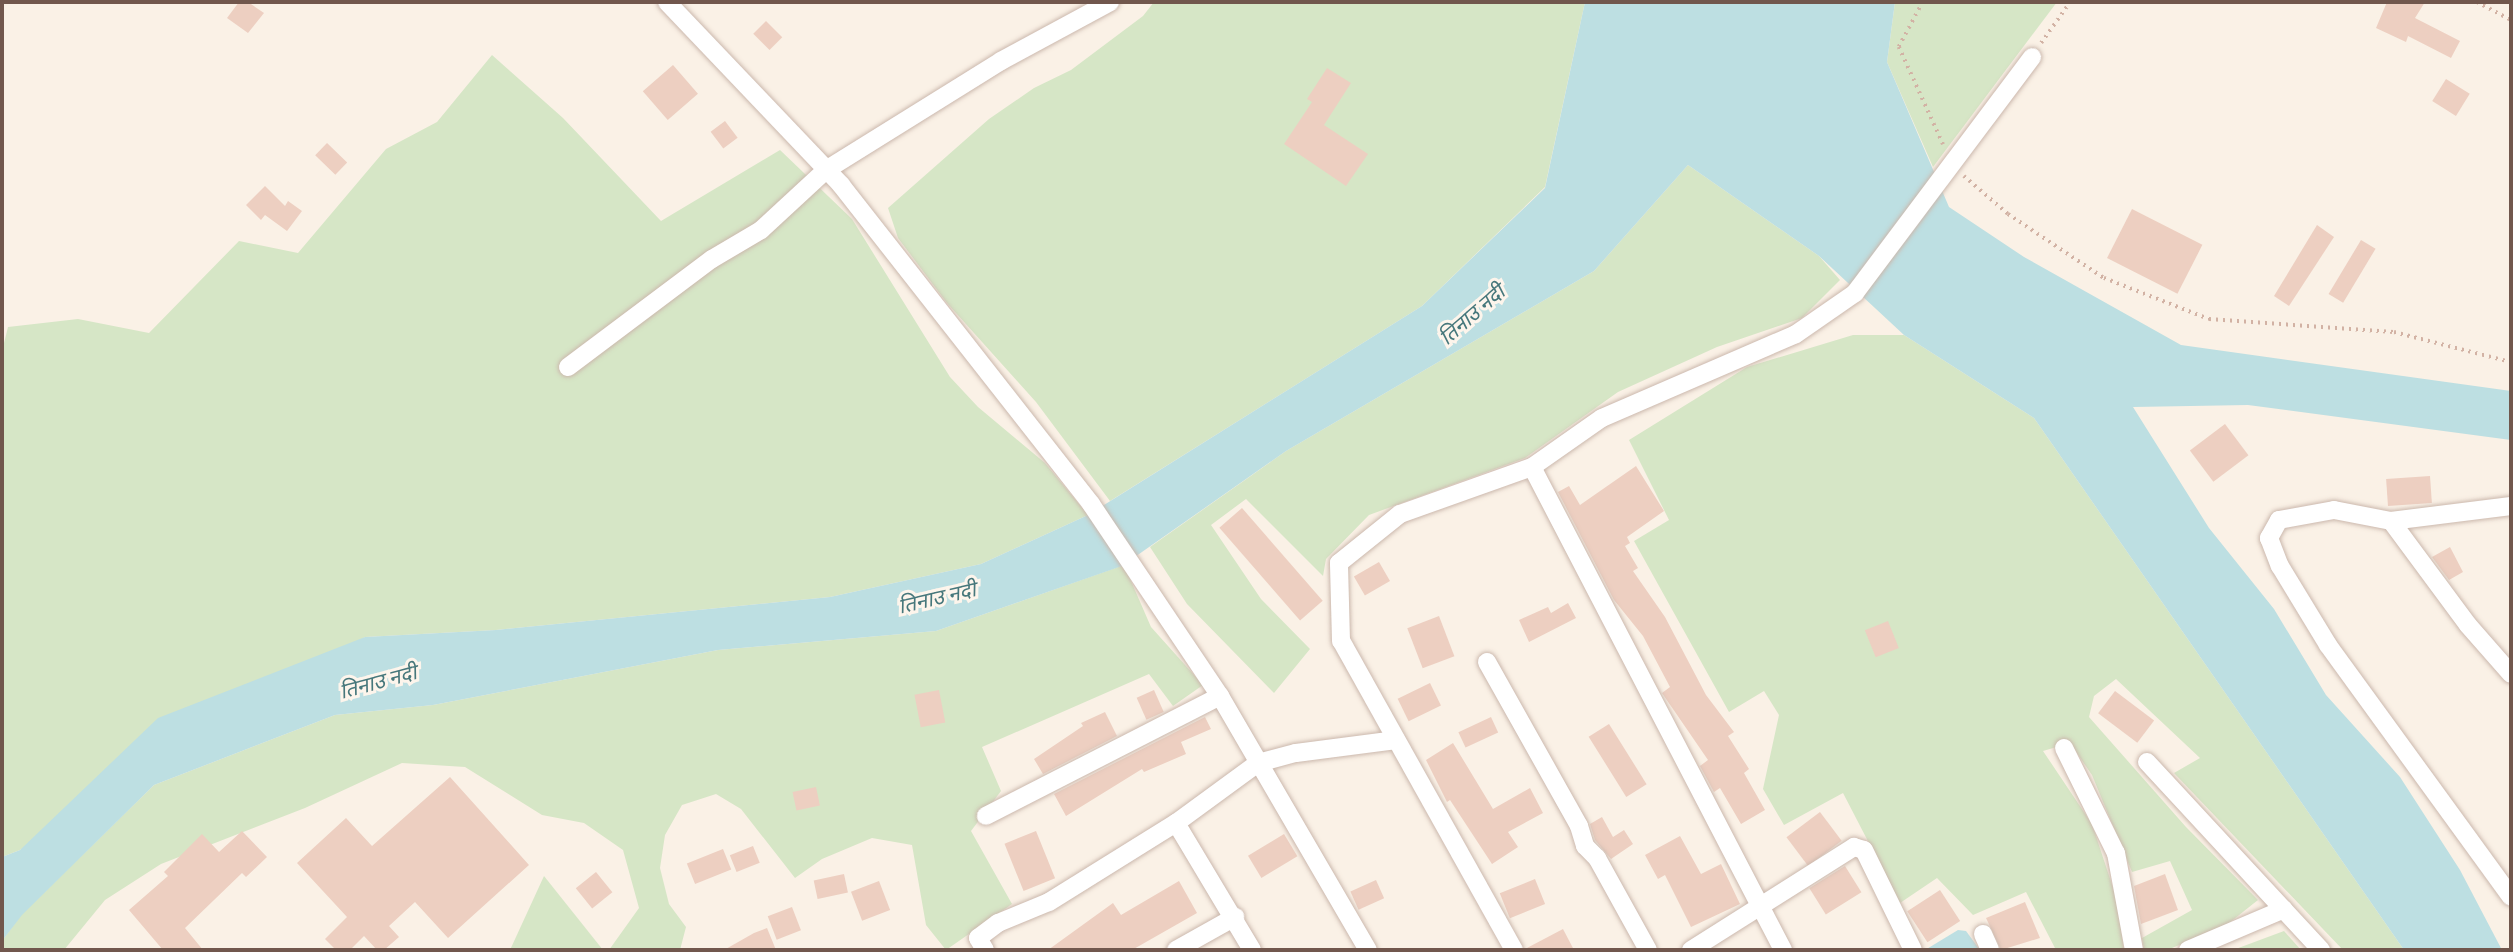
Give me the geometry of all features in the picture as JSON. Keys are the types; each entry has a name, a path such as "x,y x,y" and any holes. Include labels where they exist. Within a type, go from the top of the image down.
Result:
{"street":[{"path":"667,2 826,170 1091,504 1220,696 1368,950"},
{"path":"568,367 712,259 761,230 826,170 1001,61 1110,2"},
{"path":"1514,950 1341,641 1339,564 1400,514 1532,467 1602,418 1796,334 1854,293 2032,57"},
{"path":"1532,467 1783,950"},
{"path":"2511,506 2391,521 2334,510 2279,520 2269,538 2280,566 2328,645 2511,897"},
{"path":"2391,521 2468,625 2511,674"},
{"path":"1487,662 1579,826 1585,846 1597,858 1648,950"},
{"path":"986,816 1220,696"},
{"path":"985,950 978,939 998,923 1049,902 1176,822 1258,763 1296,753 1396,740"},
{"path":"2064,748 2116,853 2134,950"},
{"path":"2147,762 2321,950"},
{"path":"1176,822 1235,917 1252,950"},
{"path":"1691,950 1860,848 1913,950"},
{"path":"2188,950 2284,909"},
{"path":"1175,950 1235,917"}],"path":[{"path":"1923,2 1899,47 1952,166 2008,214 2104,278 2209,319 2394,332 2511,362"},
{"path":"2032,57 2070,2"},
{"path":"2477,2 2511,20"}],"green space":[{"path":"1154,2 1585,2 1545,187 1422,306 1110,501 1036,402 947,303 898,238 888,208 989,119 1034,88 1071,70 1143,16"},
{"path":"1895,2 2057,2 1933,167 1887,62"},
{"path":"492,55 563,118 661,221 780,150 852,219 950,377 978,407 1045,463 1088,515 981,564 830,597 496,630 365,637 20,850 2,857 2,351 8,327 78,319 149,333 239,241 298,253 386,149 437,122"},
{"path":"1688,165 1819,256 1840,280 1802,318 1717,347 1618,392 1525,458 1369,515 1326,559 1323,576 1246,499 1211,525 1261,599 1310,649 1274,693 1187,604 1150,547 1286,451 1594,271"},
{"path":"1853,335 1904,335 2034,418 2404,950 2343,950 2174,773 2200,758 2116,679 2094,696 2089,717 2186,827 2258,900 2224,927 2167,950 2144,950 2142,938 2192,910 2170,861 2132,872 2092,775 2070,743 2043,751 2092,824 2117,900 2124,950 2056,950 2026,892 1973,915 1937,878 1900,903 1843,793 1784,825 1763,789 1779,715 1764,691 1729,712 1634,541 1669,520 1629,440 1747,367"},
{"path":"1124,565 1151,627 1203,685 1173,706 1149,674 982,747 1001,791 971,831 1012,904 946,950 926,925 912,845 872,838 822,859 795,878 741,809 716,794 682,805 665,835 660,868 669,904 686,927 680,950 609,950 639,908 623,850 584,823 542,815 465,767 402,763 305,808 161,864 105,900 64,950 2,950 2,941 21,915 154,785 335,715 433,705 718,650 936,631"},
{"path":"544,876 603,950 510,950"},
{"path":"2284,931 2301,950 2233,950"}],"water":[{"name":"तिनाउ नदी","path":"1585,2 1895,2 1887,62 1949,207 2024,257 2181,345 2511,391 2511,440 2248,405 2133,407 2209,528 2274,609 2326,695 2400,777 2460,870 2502,950 2404,950 2034,418 1904,335 1819,256 1688,165 1594,271 1286,451 1122,566 936,631 718,650 433,705 335,715 154,785 22,915 2,941 2,857 20,850 158,718 365,637 496,630 830,597 981,564 1088,515 1422,306 1545,188"},
{"path":"1958,930 1966,931 1980,950 1925,950"}],"building":[{"path":"239,2 248,2 264,13 248,33 227,18"},
{"path":"2387,2 2425,2 2415,18 2460,41 2451,58 2408,36 2406,42 2376,28"},
{"path":"766,21 782,37 770,50 753,34"},
{"path":"673,65 698,94 668,120 643,91"},
{"path":"1327,68 1351,83 1324,125 1368,154 1346,186 1284,144 1312,102 1307,99"},
{"path":"2446,79 2470,94 2456,116 2432,101"},
{"path":"725,121 738,138 723,149 711,132"},
{"path":"327,143 347,162 335,175 315,155"},
{"path":"265,186 285,206 288,201 302,211 287,231 265,215 261,220 246,205"},
{"path":"2132,209 2202,245 2177,294 2107,258"},
{"path":"2317,225 2334,237 2289,306 2274,296"},
{"path":"2361,240 2376,249 2343,303 2329,294"},
{"path":"2225,424 2248,455 2213,482 2190,450"},
{"path":"1636,466 1664,511 1627,537 1630,543 1625,546 1638,568 1633,571 1665,617 1706,695 1734,732 1728,736 1749,769 1744,773 1765,810 1741,824 1720,788 1714,792 1700,766 1708,760 1662,693 1670,687 1643,636 1614,600 1558,492 1569,486 1580,505"},
{"path":"2430,476 2432,503 2388,506 2386,479"},
{"path":"1242,508 1323,601 1300,621 1219,528"},
{"path":"2450,547 2463,572 2449,580 2432,557"},
{"path":"1379,562 1390,581 1365,596 1354,576"},
{"path":"1568,603 1576,618 1529,642 1519,620 1548,607 1551,613"},
{"path":"1439,616 1454,656 1423,668 1407,628"},
{"path":"1888,621 1899,648 1876,657 1865,630"},
{"path":"1430,683 1441,705 1409,721 1398,699"},
{"path":"939,690 945,722 921,727 914,695"},
{"path":"1154,690 1164,712 1146,720 1137,698"},
{"path":"2115,691 2154,720 2137,743 2098,713"},
{"path":"1105,712 1117,736 1043,774 1034,759 1083,726 1081,723"},
{"path":"1205,717 1211,729 1181,742 1186,754 1144,772 1142,769 1066,816 1054,794"},
{"path":"1491,717 1498,732 1466,748 1458,732"},
{"path":"1609,724 1647,784 1626,797 1589,737"},
{"path":"1453,743 1493,809 1530,788 1543,813 1508,832 1518,847 1492,864 1450,800 1447,802 1426,760"},
{"path":"450,777 529,865 448,938 415,902 389,926 399,937 384,950 377,950 364,936 350,950 336,950 325,939 347,917 297,863 346,818 372,846"},
{"path":"816,787 820,806 796,811 793,792"},
{"path":"1820,812 1842,841 1808,866 1786,837"},
{"path":"1602,817 1613,837 1624,830 1633,844 1611,859 1595,840 1590,824"},
{"path":"242,831 267,857 246,877 242,873 185,928 203,950 163,950 129,910 168,876 164,872 202,834 219,852"},
{"path":"1036,831 1055,878 1024,891 1004,844"},
{"path":"1284,834 1297,856 1261,878 1248,856"},
{"path":"1680,836 1701,874 1721,864 1740,904 1691,927 1665,875 1658,879 1645,855"},
{"path":"753,846 760,863 737,872 730,855"},
{"path":"723,849 731,869 695,884 687,864"},
{"path":"1845,866 1861,892 1826,915 1809,888"},
{"path":"596,872 612,892 592,909 576,888"},
{"path":"844,874 848,893 818,899 814,880"},
{"path":"2165,874 2178,910 2141,924 2134,886"},
{"path":"1535,879 1545,904 1510,918 1500,893"},
{"path":"1376,880 1384,898 1359,910 1350,891"},
{"path":"879,881 890,910 862,921 851,892"},
{"path":"1179,881 1197,913 1132,950 1048,950 1113,903 1121,915"},
{"path":"1940,890 1960,921 1927,942 1907,911"},
{"path":"2025,902 2040,938 2001,950 1986,918"},
{"path":"792,907 801,930 777,940 768,916"},
{"path":"767,928 776,950 724,950 754,933"},
{"path":"1563,929 1574,950 1525,950 1525,949"}]}
